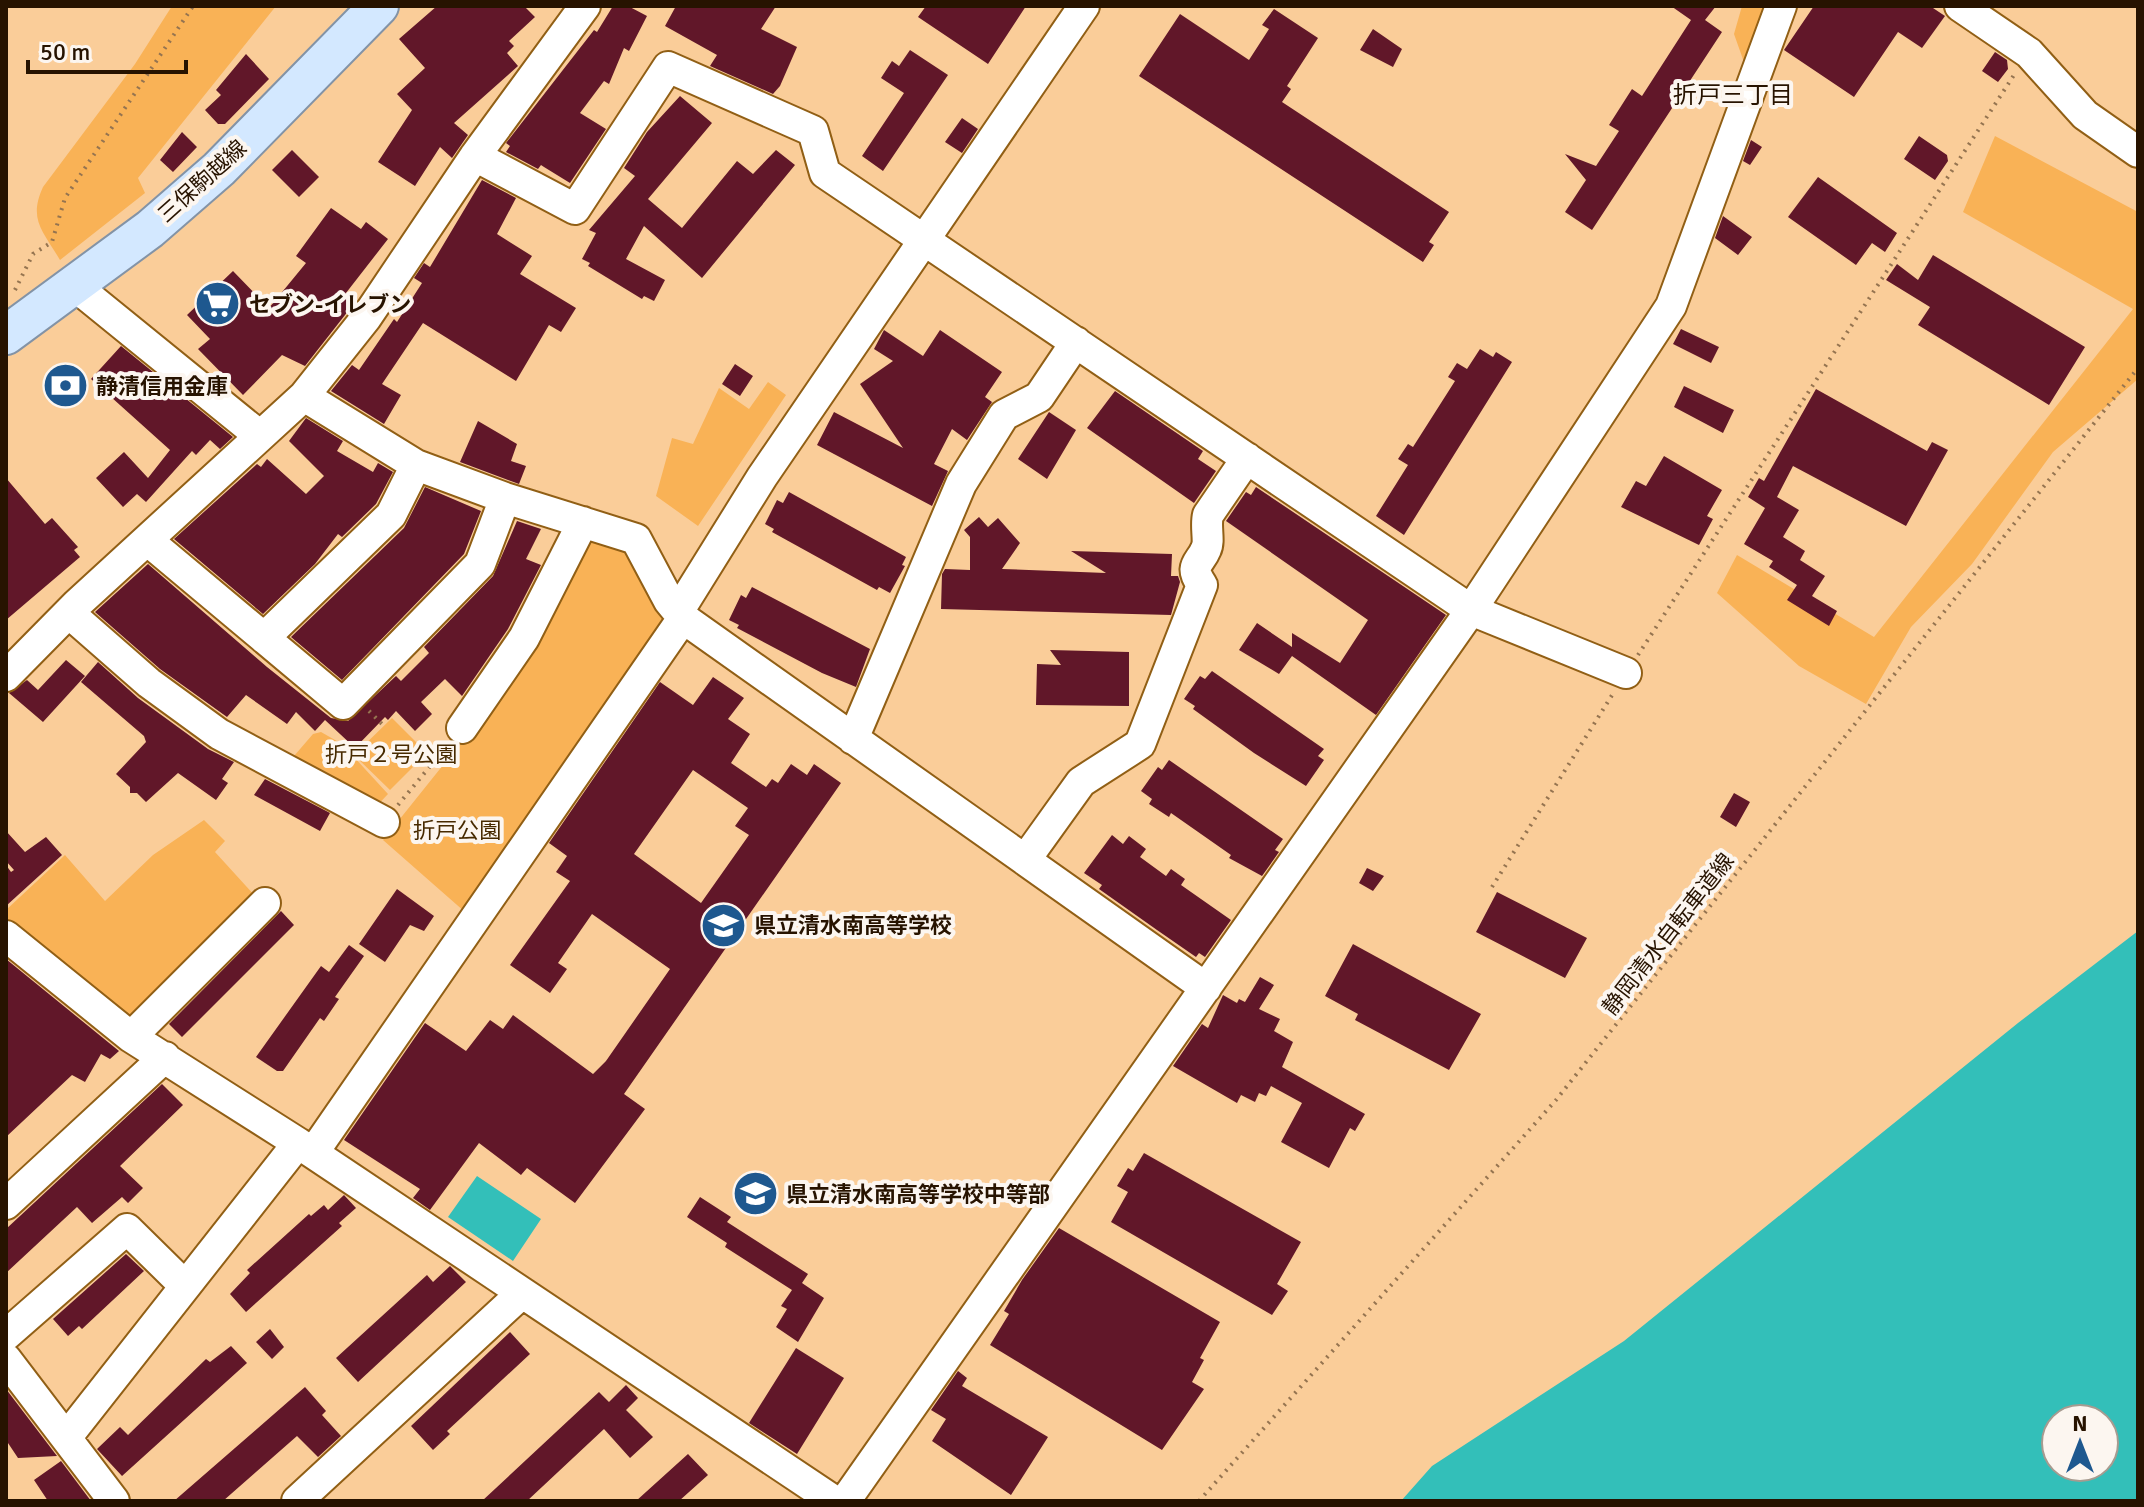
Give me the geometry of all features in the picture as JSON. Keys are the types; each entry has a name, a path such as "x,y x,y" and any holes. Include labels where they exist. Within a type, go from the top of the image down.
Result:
{"main road":[{"name":"三保駒越線","path":"6,335 150,229 219,169 379,6"}],"street":[{"path":"6,676 69,613 304,396 366,318 475,156 585,6"},
{"path":"66,1438 184,1285 306,1148 680,615 762,477 927,241 1084,6"},
{"path":"845,1501 1471,610 1671,306 1781,6"},
{"path":"1960,6 2029,53 2085,115 2138,152"},
{"path":"475,156 575,209 668,67 813,131 825,173 1471,610 1626,673"},
{"path":"74,285 260,436"},
{"path":"853,739 961,484 979,451 1004,415 1039,397 1076,342"},
{"path":"304,396 416,465 505,498 636,539 680,615 1206,988"},
{"path":"1025,860 1081,782 1140,744 1202,585 1196,576 1196,565 1206,549 1208,515 1247,458"},
{"path":"264,638 391,515 416,465"},
{"path":"147,540 343,704 480,564 505,498"},
{"path":"462,728 524,638 583,522"},
{"path":"69,613 149,683 219,734 384,822"},
{"path":"131,1037 265,903"},
{"path":"6,936 131,1037 306,1148 834,1501"},
{"path":"6,1204 165,1057"},
{"path":"6,1335 127,1229 184,1285"},
{"path":"297,1501 522,1293"},
{"path":"6,1359 114,1501"}],"path":[{"path":"16,289 33,254 52,242 65,198 193,6"},
{"path":"1492,887 1626,673 2029,53"},
{"name":"静岡清水自転車道線","path":"1199,1501 1556,1100 2138,368"},
{"path":"372,714 384,726"},
{"path":"384,822 462,728"}],"green space":[{"path":"172,6 276,6 138,178 145,193 60,260 37,217 43,187 135,64"},
{"path":"1742,6 1766,6 1745,65 1734,34"},
{"path":"1995,136 2138,212 2138,379 2053,452 1972,564 1911,627 1866,704 1799,666 1717,593 1737,555 1874,637 2133,309 1963,212"},
{"path":"768,382 786,395 698,526 656,496 672,438 693,444 719,388 749,409"},
{"name":"折戸公園","path":"589,534 629,550 663,618 465,912 383,840 500,694"},
{"name":"折戸２号公園","path":"392,718 427,753 390,790 354,755"},
{"path":"321,732 342,744 388,794 372,811 288,763 313,734"},
{"path":"204,820 225,841 215,852 257,898 131,1023 6,921 6,910 65,855 105,901 153,855"}],"water":[{"path":"2138,931 2138,1501 1401,1501 1432,1466 1624,1341 2018,1023"},
{"path":"477,1176 541,1219 513,1261 448,1217"}],"building":[{"path":"437,6 524,6 535,17 509,41 514,46 507,53 518,66 454,123 468,135 452,158 440,147 415,186 378,162 412,110 397,94 425,68 399,39"},
{"path":"613,6 628,6 647,16 629,51 624,48 609,84 604,81 580,113 606,129 570,183 541,165 538,169 506,152 510,146 506,143 594,30 597,32"},
{"path":"676,6 776,6 761,29 797,47 780,86 773,94 710,66 717,55 665,26"},
{"path":"926,6 1026,6 988,64 918,17"},
{"path":"1671,6 1716,6 1705,20 1722,32 1592,230 1565,212 1586,180 1565,154 1596,166 1619,131 1609,125 1632,89 1642,96 1691,20"},
{"path":"1814,6 1930,6 1945,16 1922,48 1898,32 1854,97 1784,50"},
{"path":"1274,9 1318,38 1287,86 1291,89 1282,102 1449,212 1429,242 1434,245 1423,262 1139,76 1180,14 1249,60 1269,29 1262,25"},
{"path":"1373,29 1402,49 1393,67 1360,50"},
{"path":"910,50 948,75 883,171 862,156 904,93 881,78 892,61 899,66"},
{"path":"1995,52 2007,60 2008,69 1998,82 1982,71"},
{"path":"246,54 269,79 225,124 218,124 205,110 221,95 216,90"},
{"path":"680,96 712,123 648,199 682,228 737,161 753,174 776,150 795,165 702,278 644,226 626,259 665,280 654,301 644,296 642,299 588,266 590,263 582,259 596,233 589,230 635,176 624,168 647,132"},
{"path":"962,118 978,129 962,153 945,142"},
{"path":"182,132 197,147 173,172 160,160"},
{"path":"1919,136 1947,155 1948,161 1935,180 1904,159"},
{"path":"1751,140 1762,147 1750,165 1743,161"},
{"path":"292,150 319,177 299,197 272,170"},
{"path":"1818,177 1897,233 1885,252 1872,243 1856,265 1788,217"},
{"path":"482,180 516,198 497,234 532,256 520,274 576,308 561,332 549,325 516,381 423,323 382,384 401,395 384,424 331,391 352,365 359,370 394,319 397,322 422,283 414,278 424,263 430,267"},
{"path":"331,208 361,229 366,222 388,239 346,293 356,301 305,366 282,355 243,395 198,349 210,339 187,315 233,271 269,308 306,263 296,256"},
{"path":"1723,216 1752,237 1738,255 1715,238"},
{"path":"1933,255 2085,347 2049,405 1918,325 1930,307 1886,280 1897,264 1918,280"},
{"path":"1681,329 1719,347 1711,363 1673,344"},
{"path":"884,330 923,356 940,330 1002,372 985,397 992,402 967,440 952,429 934,464 948,471 932,506 817,445 834,412 903,448 860,384 893,361 874,349"},
{"path":"121,346 233,437 220,449 210,440 196,455 192,451 146,502 137,494 123,507 96,478 124,452 148,478 170,450 91,379"},
{"path":"1480,349 1493,357 1496,352 1512,362 1404,535 1376,516 1408,465 1398,459 1408,444 1413,447 1455,381 1448,377 1457,363 1467,369"},
{"path":"735,364 753,376 740,396 722,384"},
{"path":"1684,386 1734,410 1723,433 1674,407"},
{"path":"1816,389 1927,451 1932,442 1948,450 1906,526 1793,466 1777,497 1799,510 1783,537 1805,551 1800,560 1825,576 1812,596 1837,611 1829,626 1787,600 1797,585 1769,567 1773,561 1744,544 1765,508 1748,497 1759,478 1764,481"},
{"path":"1115,391 1203,451 1198,459 1216,471 1194,503 1087,428"},
{"path":"1049,412 1076,430 1047,479 1018,459"},
{"path":"306,418 343,441 337,451 373,472 378,463 393,472 376,504 342,537 338,534 315,564 263,614 174,539 257,464 261,467 267,459 306,494 324,476 289,441"},
{"path":"478,421 517,444 511,461 526,466 519,484 460,462"},
{"path":"1664,456 1722,490 1707,516 1713,519 1699,545 1621,507 1636,481 1646,486"},
{"path":"6,478 45,524 52,518 78,547 74,550 80,557 6,620"},
{"path":"425,487 481,511 464,554 342,680 291,637 404,528"},
{"path":"1256,487 1446,615 1376,715 1292,656 1279,674 1239,650 1257,623 1292,647 1292,633 1340,663 1368,620 1226,521 1246,492 1251,495"},
{"path":"789,492 906,557 902,565 905,566 890,593 879,587 877,590 772,532 774,529 765,524 777,500 783,503"},
{"path":"979,517 988,527 998,518 1020,543 1002,569 1106,573 1071,551 1172,554 1171,576 1178,576 1180,582 1171,615 941,609 942,574 945,569 970,570 970,537 964,530"},
{"path":"517,521 541,529 526,559 541,565 508,629 462,696 445,679 421,702 432,714 415,731 396,711 388,720 385,717 355,748 325,720 315,731 296,712 287,724 246,695 227,717 160,669 95,612 148,564 331,718 348,721 396,676 401,681 429,653 424,647 493,576"},
{"path":"752,587 870,649 856,687 822,673 737,628 739,625 729,620 741,595 746,598"},
{"path":"1050,650 1129,652 1129,706 1036,705 1037,664 1061,665"},
{"path":"66,660 85,676 43,722 9,693 27,680 38,690"},
{"path":"98,662 138,698 208,749 234,762 222,779 228,783 216,800 178,773 146,802 137,793 130,793 130,787 116,774 146,742 144,736 81,682"},
{"path":"1212,671 1324,749 1318,756 1324,760 1306,786 1254,753 1193,709 1195,706 1184,699 1200,676 1205,679"},
{"path":"713,677 744,698 728,719 750,734 731,763 766,787 772,779 778,783 791,764 807,775 814,764 841,783 624,1094 645,1109 575,1203 527,1168 521,1175 479,1143 430,1210 413,1198 420,1189 344,1140 425,1023 466,1051 490,1020 503,1029 513,1015 593,1074 606,1061 670,969 592,914 558,963 567,969 550,993 510,965 570,881 556,872 567,856 549,843 660,682 693,705","holes":["693,770 748,808 735,826 749,835 701,903 634,854"]},
{"path":"1169,760 1283,839 1275,850 1279,852 1262,876 1229,858 1231,855 1171,813 1169,817 1149,804 1152,799 1141,791 1158,767 1162,770"},
{"path":"265,779 330,813 320,831 254,795"},
{"path":"1734,793 1750,802 1736,827 1720,817"},
{"path":"6,831 25,852 46,837 62,855 6,906 6,865 11,872 14,870 6,861"},
{"path":"1112,835 1123,844 1129,836 1146,849 1140,857 1166,876 1171,869 1185,879 1181,885 1231,920 1205,957 1199,953 1196,957 1157,930 1099,889 1102,885 1084,873"},
{"path":"1367,868 1384,876 1373,891 1359,883"},
{"path":"397,889 434,916 424,931 410,925 385,962 359,944"},
{"path":"1497,892 1587,938 1565,978 1476,932"},
{"path":"281,911 294,925 182,1037 169,1024"},
{"path":"1353,944 1481,1014 1449,1070 1355,1020 1358,1014 1325,996"},
{"path":"349,945 364,956 335,997 339,999 324,1021 320,1018 283,1071 277,1071 256,1057 321,966 329,972"},
{"path":"6,959 119,1051 110,1059 101,1054 85,1082 72,1075 6,1137"},
{"path":"1260,977 1274,985 1259,1009 1280,1019 1274,1031 1293,1042 1282,1067 1365,1114 1355,1131 1350,1128 1329,1168 1281,1142 1302,1103 1271,1086 1266,1096 1259,1093 1255,1102 1241,1095 1237,1103 1173,1066 1202,1024 1208,1028 1223,995 1237,1003 1239,999 1245,1002"},
{"path":"162,1084 183,1105 120,1166 143,1188 128,1203 122,1197 92,1223 77,1207 6,1273 6,1229"},
{"path":"1144,1153 1301,1242 1277,1284 1288,1291 1272,1315 1111,1222 1128,1192 1117,1186 1128,1168 1133,1171"},
{"path":"344,1195 356,1208 339,1223 342,1226 246,1312 230,1294 250,1273 247,1270 309,1214 311,1216 324,1205 328,1210"},
{"path":"700,1197 731,1217 727,1222 808,1274 802,1283 824,1298 798,1342 776,1327 787,1309 781,1306 792,1290 725,1247 727,1243 687,1217"},
{"path":"1059,1228 1220,1322 1200,1358 1204,1360 1192,1382 1204,1389 1162,1450 990,1345 1009,1314 1004,1311 1022,1280"},
{"path":"126,1254 144,1271 82,1329 79,1326 68,1336 53,1319"},
{"path":"450,1266 466,1282 358,1382 336,1358 427,1275 433,1282"},
{"path":"270,1329 284,1347 272,1359 256,1342"},
{"path":"510,1332 530,1354 447,1431 450,1434 433,1450 411,1426"},
{"path":"231,1346 247,1363 122,1476 97,1449 120,1427 128,1435 206,1359 210,1362"},
{"path":"796,1348 844,1378 797,1454 749,1423"},
{"path":"958,1371 967,1378 962,1386 1048,1437 1011,1495 932,1441 946,1419 931,1410"},
{"path":"626,1385 638,1398 626,1410 653,1437 630,1458 604,1429 527,1501 482,1501 599,1392 609,1402"},
{"path":"305,1387 326,1411 322,1415 341,1436 318,1457 297,1436 223,1501 174,1501"},
{"path":"6,1389 57,1456 18,1458 6,1440"},
{"path":"688,1454 708,1475 679,1501 636,1501"},
{"path":"61,1461 91,1501 48,1501 34,1480"}],"place":[{"name":"セブン-イレブン","path":"218,304"},
{"name":"静清信用金庫","path":"65,386"},
{"name":"県立清水南高等学校","path":"723,925"},
{"name":"県立清水南高等学校中等部","path":"755,1194"}],"district":[{"name":"折戸三丁目","path":"1733,95"}]}
